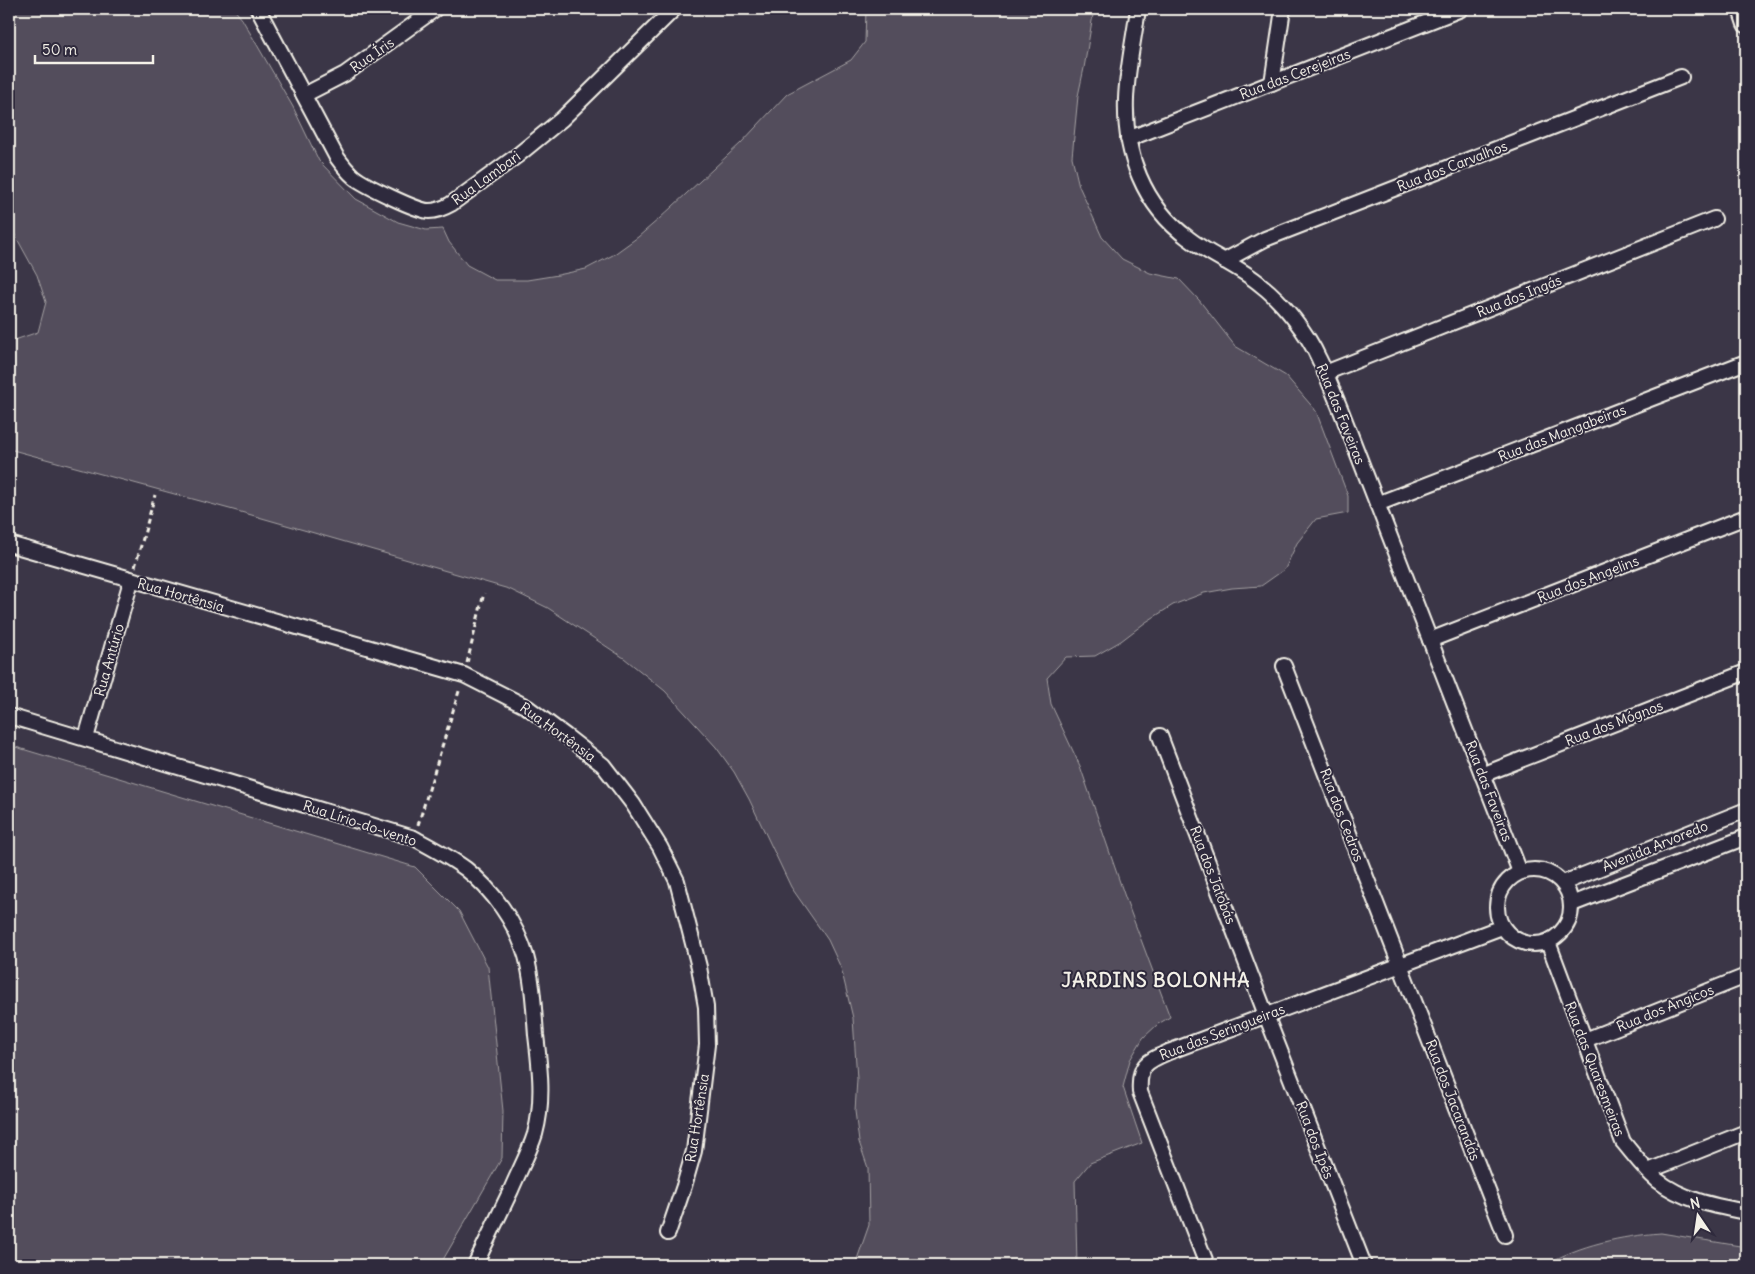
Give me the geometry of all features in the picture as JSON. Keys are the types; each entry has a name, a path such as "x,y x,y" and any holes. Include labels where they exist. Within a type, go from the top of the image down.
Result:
{"street":[{"name":"Rua Lambari","path":"258,9 336,156 354,177 414,209 428,212 441,210 451,204 518,155 562,119 674,9"},
{"name":"Rua Íris","path":"304,95 345,74 435,9"},
{"name":"Rua das Faveiras","path":"1138,9 1125,115 1130,151 1137,172 1157,207 1171,224 1189,239 1239,268 1262,286 1281,305 1305,335 1319,358 1520,872"},
{"path":"1272,83 1283,9"},
{"path":"1424,24 1426,9"},
{"name":"Rua das Cerejeiras","path":"1128,139 1461,9"},
{"path":"1741,9 1746,24"},
{"name":"Rua dos Carvalhos","path":"1224,261 1265,240 1682,77"},
{"name":"Rua dos Ingás","path":"1325,373 1714,219"},
{"name":"Rua das Mangabeiras","path":"1377,504 1746,362"},
{"name":"Rua dos Angelins","path":"1430,640 1746,517"},
{"name":"Rua Hortênsia","path":"9,544 131,581 464,675 527,707 603,765 633,804 660,847 677,882 699,967 706,1008 707,1045 694,1151 668,1233"},
{"name":"Rua Antúrio","path":"86,738 131,581"},
{"name":"Rua dos Cedros","path":"1284,666 1400,965"},
{"name":"Rua dos Mógnos","path":"1482,775 1746,672"},
{"name":"Rua Lírio-do-vento","path":"9,716 414,838 468,870 492,896 504,911 517,934 526,956 531,984 539,1064 539,1114 524,1161 475,1265"},
{"name":"Rua dos Jatobás","path":"1160,736 1266,1015"},
{"name":"Avenida Arvoredo","path":"1563,882 1746,810"},
{"name":"Avenida Arvoredo","path":"1572,904 1746,837"},
{"path":"1532,869 1543,870 1563,882 1572,904 1571,916 1566,927 1558,936 1548,942 1522,943 1510,936 1502,927 1497,914 1496,901 1500,889 1509,879 1520,872 1532,869"},
{"name":"Rua das Seringueiras","path":"1207,1265 1140,1092 1139,1081 1142,1067 1153,1058 1502,927"},
{"name":"Rua das Quaresmeiras","path":"1548,942 1623,1142 1648,1171 1682,1196 1746,1212"},
{"name":"Rua dos Jacarandás","path":"1400,965 1505,1235"},
{"name":"Rua dos Angicos","path":"1585,1040 1746,976"},
{"name":"Rua dos Ipês","path":"1266,1015 1364,1265"},
{"path":"1648,1171 1746,1132"}],"path":[{"path":"131,581 155,496"},
{"path":"414,838 464,675 484,593"}],"shaded area":[{"path":"9,9 234,9 242,19 293,107 319,161 356,199 398,222 426,230 443,229 449,242 467,265 495,280 527,280 586,269 613,255 638,237 741,143 787,94 851,60 865,42 866,9 1094,9 1078,96 1072,157 1079,186 1102,237 1122,259 1150,273 1179,279 1199,300 1235,346 1286,376 1316,411 1348,496 1348,513 1316,519 1297,543 1285,569 1261,586 1232,588 1204,593 1173,605 1121,641 1095,656 1066,657 1047,678 1051,704 1080,766 1125,897 1170,1017 1158,1024 1143,1038 1130,1060 1123,1087 1142,1143 1090,1163 1075,1181 1077,1265 855,1265 869,1225 868,1168 859,1142 855,1111 857,1079 853,1018 841,968 828,940 791,887 734,772 716,747 665,691 624,658 548,608 509,589 248,514 9,449 9,342 38,332 46,302 37,275 9,224"},
{"path":"9,745 415,867 459,911 488,967 503,1111 502,1158 440,1265 9,1265"},
{"path":"1661,1233 1746,1247 1746,1265 1545,1265 1586,1247 1631,1236"}],"district":[{"name":"JARDINS BOLONHA","path":"1156,980"}]}
